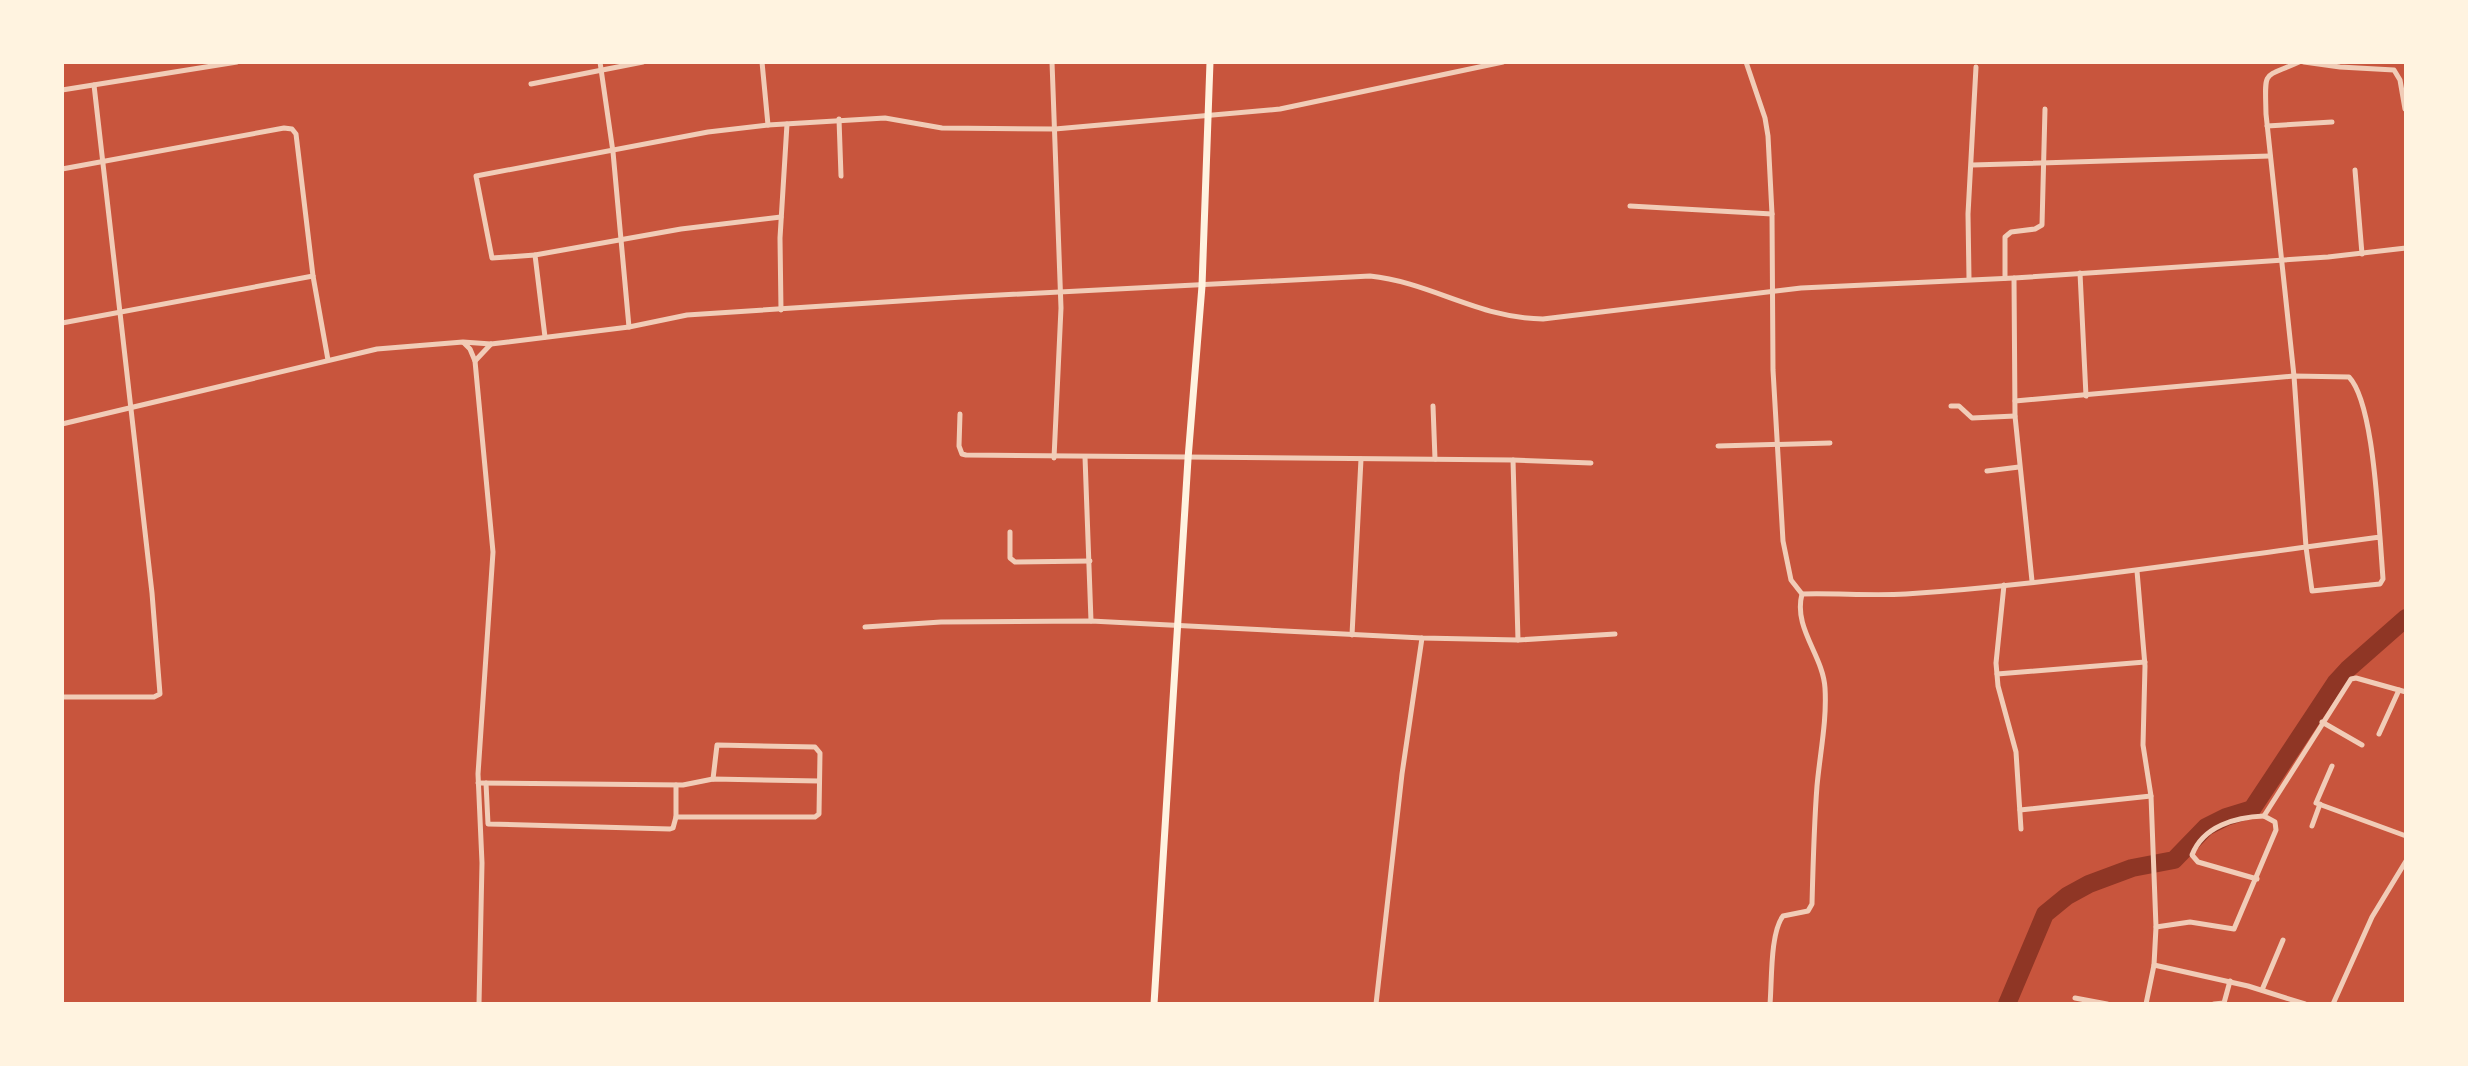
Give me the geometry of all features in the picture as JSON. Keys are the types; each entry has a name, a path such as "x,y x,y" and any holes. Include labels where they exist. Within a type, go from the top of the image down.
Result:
{"main road":[{"path":"1154,1004 1188,459 1202,286 1210,62"}],"street":[{"path":"62,90 237,62"},
{"path":"600,62 613,152 629,327"},
{"path":"531,84 643,62"},
{"path":"762,62 768,125"},
{"path":"1052,62 1061,293 1054,458"},
{"path":"781,217 535,255 492,258 476,176 708,132 839,119 885,118 942,128 1055,129 1280,109 1503,62"},
{"path":"1746,62 1768,136 1777,446 1783,541 1791,580 1802,594 1802,620 1821,667 1826,720 1818,786 1812,904 1808,911 1783,916 1779,921 1770,1004"},
{"path":"2015,401 2294,376 2349,377 2358,388 2371,451 2383,579 2379,585 2312,591 2294,376 2265,85 2268,75 2274,70 2302,62 2394,70 2400,80 2405,109"},
{"path":"1969,278 1968,214 1976,67"},
{"path":"62,697 154,697 160,694 132,408 118,313 94,85"},
{"path":"2005,278 2005,237 2011,232 2042,225 2045,109"},
{"path":"839,119 841,176"},
{"path":"2267,126 2332,122"},
{"path":"781,310 781,217 787,124"},
{"path":"62,169 269,130 292,129 296,134 313,276 328,360"},
{"path":"1972,165 2270,156"},
{"path":"2355,170 2362,254"},
{"path":"1630,206 1772,214"},
{"path":"62,424 377,349 463,342 491,344 629,327 687,315 1370,276 1430,291 1503,316 1533,319 1854,284 2014,278 2362,254 2406,248"},
{"path":"535,255 545,337"},
{"path":"2080,273 2086,396"},
{"path":"62,323 313,276"},
{"path":"2014,278 2015,416 2032,581"},
{"path":"463,342 475,361 493,552 478,783 482,863 479,1004"},
{"path":"475,361 491,344"},
{"path":"1433,406 1435,459"},
{"path":"1951,406 1959,406 1972,418 2015,416"},
{"path":"960,414 959,446 962,454 1054,458 1435,459 1591,463"},
{"path":"1718,446 1830,443"},
{"path":"1085,457 1091,621"},
{"path":"1352,635 1361,459"},
{"path":"1513,460 1518,640"},
{"path":"1987,471 2019,467"},
{"path":"1010,532 1010,558 1015,562 1090,561"},
{"path":"1802,594 1906,594 2004,585 2137,571 2380,537"},
{"path":"2137,571 2145,662 2143,745 2151,796 2156,927 2154,965 2146,1004"},
{"path":"2004,585 1997,674 2000,700 2013,736 2021,829"},
{"path":"865,627 955,622 1091,621 1422,638 1518,640 1615,634"},
{"path":"1376,1004 1400,788 1422,638"},
{"path":"1997,674 2145,662"},
{"path":"2264,816 2353,678 2402,691 2379,734"},
{"path":"2322,722 2362,745"},
{"path":"680,818 815,817 819,814 820,753 815,747 717,745 713,779"},
{"path":"2332,766 2316,801 2406,836"},
{"path":"478,783 680,785 713,779 819,781"},
{"path":"486,783 488,824 670,829 680,818 680,785"},
{"path":"2020,810 2151,796"},
{"path":"2312,826 2320,804"},
{"path":"2156,927 2190,922 2234,929 2258,879 2277,827 2273,820 2264,816 2242,818 2222,825 2203,839 2192,855 2198,862 2258,879"},
{"path":"2333,1004 2372,917 2406,861"},
{"path":"2262,990 2283,940"},
{"path":"2154,965 2230,981 2286,1001 2305,1004"},
{"path":"2214,1004 2224,1003 2230,981"},
{"path":"2075,998 2107,1004"}],"waterway":[{"path":"2007,1004 2045,914 2067,896 2089,884 2132,868 2174,860 2206,827 2252,809 2336,682 2406,618"}]}
